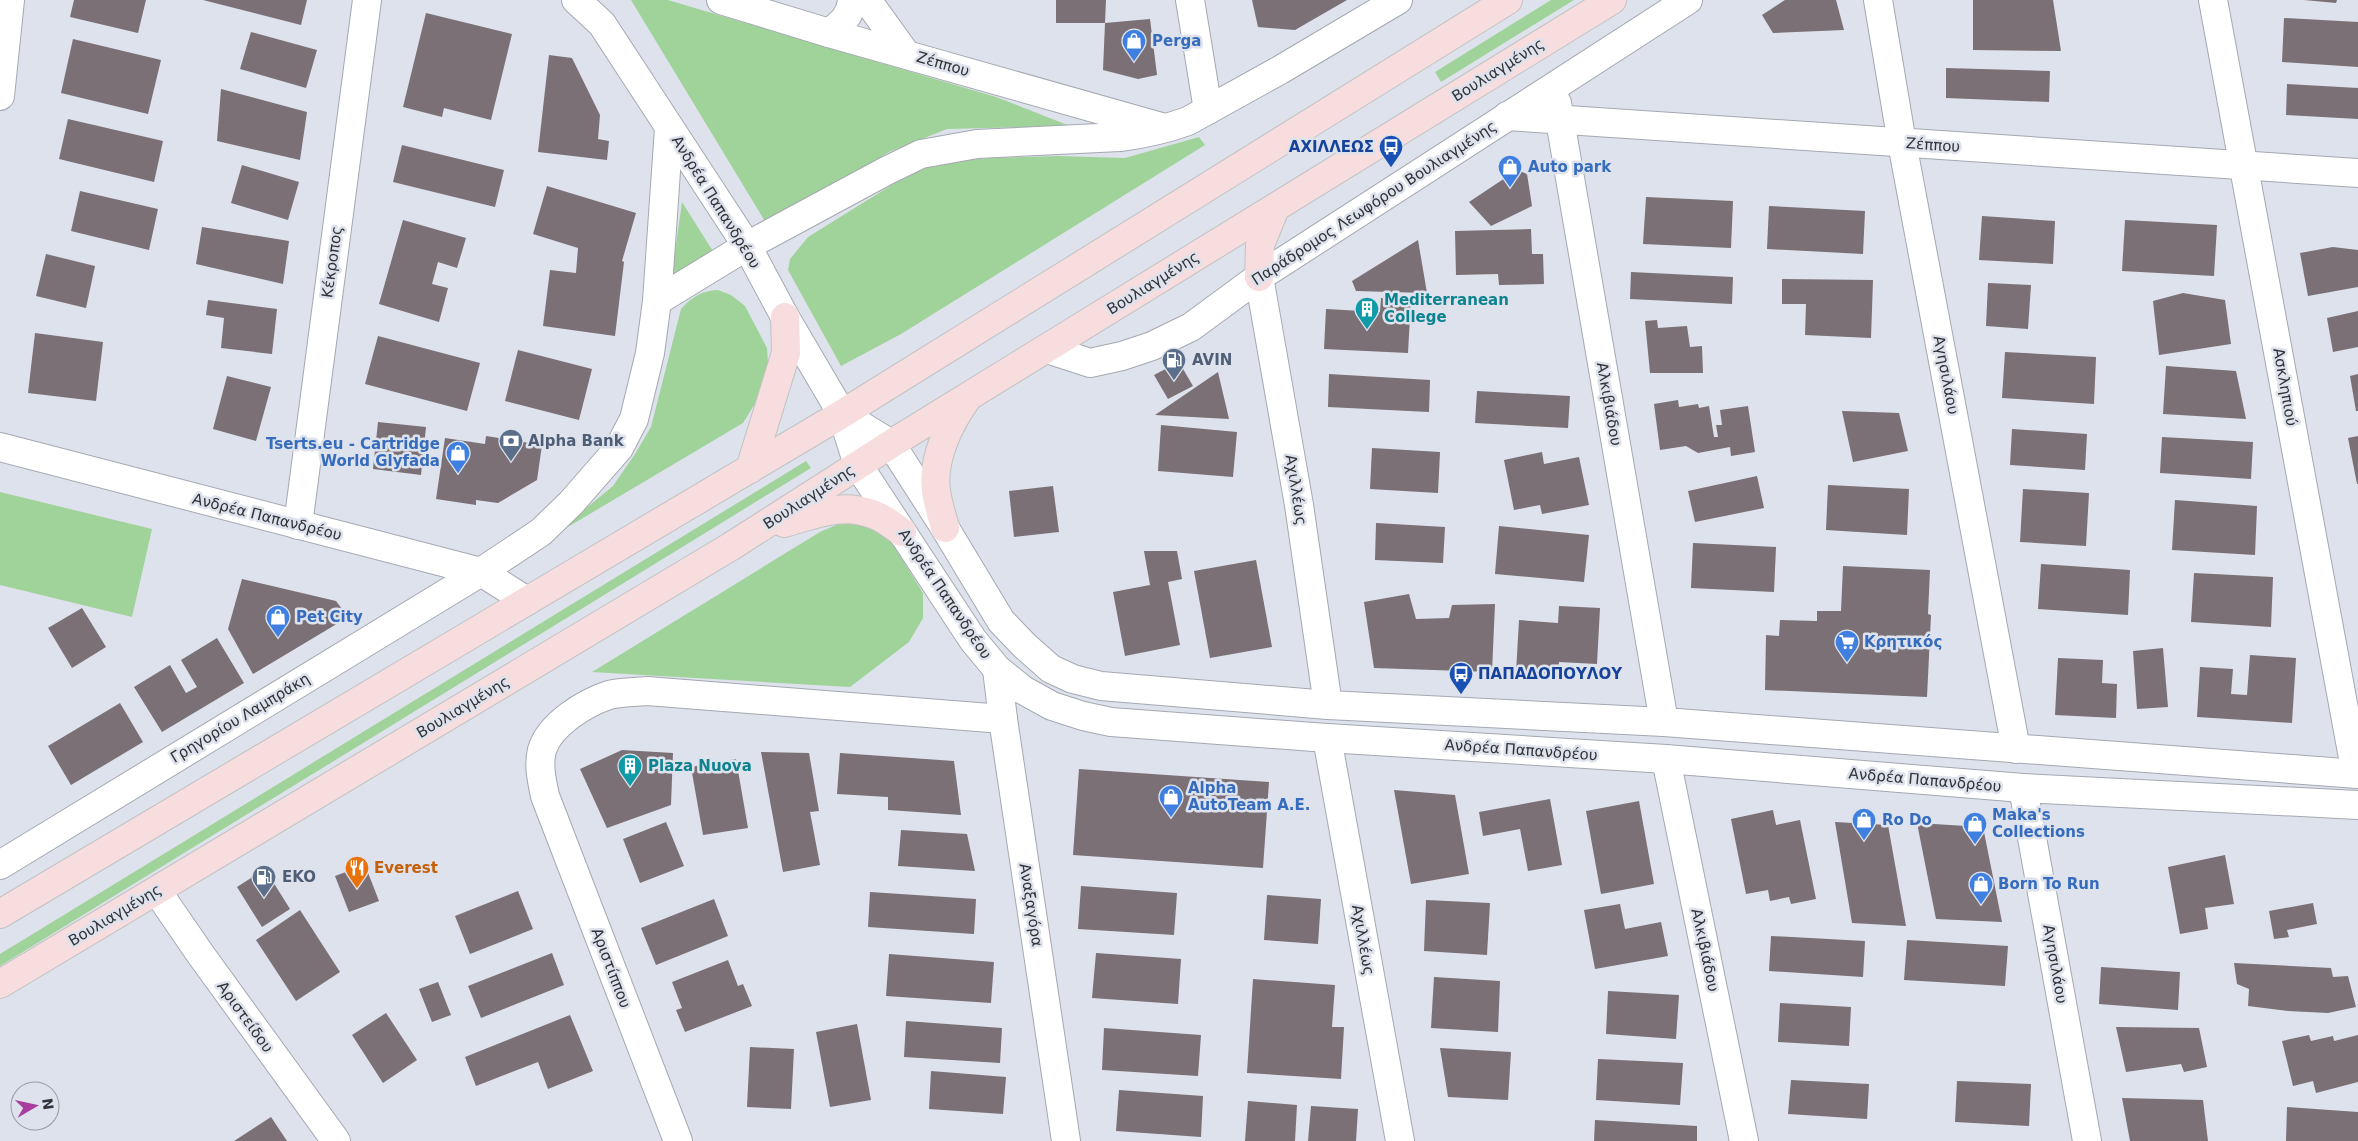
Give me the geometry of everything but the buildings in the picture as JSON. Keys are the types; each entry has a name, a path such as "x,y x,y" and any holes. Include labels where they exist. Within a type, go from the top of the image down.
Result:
{"main road":[{"path":"0,914 842,414 1508,0"},
{"name":"Βουλιαγμένης","path":"0,984 730,547 891,444 1612,0"},
{"path":"1259,277 1260,245 1275,208"},
{"path":"750,469 786,353 785,317"},
{"path":"945,528 936,490 936,471 948,432 968,397"},
{"path":"730,547 779,525 829,509 848,508 873,514 902,532"}],"street":[{"path":"0,96 10,0"},
{"name":"Κέκροπος","path":"298,524 367,0"},
{"name":"Ανδρέα Παπανδρέου","path":"576,0 602,24 747,246 785,317 842,414 858,465 973,640 997,669 1023,690 1052,706 1083,716 1111,722 1327,738 1666,759 2023,788 2358,806"},
{"name":"Ζέππου","path":"721,0 829,33 1165,128"},
{"path":"829,33 844,22 850,12 852,0"},
{"path":"867,0 906,54"},
{"path":"1190,0 1208,110"},
{"path":"656,302 747,246 921,154 977,144 1120,137 1165,128 1188,121 1398,0"},
{"name":"Παράδρομος Λεωφόρου Βουλιαγμένης","path":"1046,348 1090,363 1122,356 1152,346 1192,327 1259,277 1688,0"},
{"name":"Αγησιλάου","path":"1878,0 1902,142 2016,749"},
{"name":"Ασκληπιού","path":"2213,0 2357,774"},
{"name":"Αλκιβιάδου","path":"1554,87 1664,722"},
{"name":"Ζέππου","path":"1507,116 2358,173"},
{"name":"Γρηγορίου Λαμπράκη","path":"0,865 481,572 540,532 571,503 619,448 634,419 650,353 656,302 669,128"},
{"name":"Αχιλλέως","path":"1259,277 1298,505 1328,705"},
{"name":"Ανδρέα Παπανδρέου","path":"842,414 891,444 945,528 1001,621 1024,646 1051,669 1072,679 1101,686 1328,705 1664,722 2357,774"},
{"name":"Ανδρέα Παπανδρέου","path":"0,448 481,572 527,601"},
{"name":"Αναξαγόρα","path":"997,669 1066,1141"},
{"name":"Αριστίππου","path":"678,1141 545,796 540,773 543,749 556,730 572,712 610,695 647,691 1003,719"},
{"name":"Αχιλλέως","path":"1327,738 1400,1141"},
{"name":"Αλκιβιάδου","path":"1666,759 1744,1141"},
{"name":"Αγησιλάου","path":"2023,788 2087,1141"},
{"name":"Αριστείδου","path":"157,891 200,955 336,1141"}],"green space":[{"path":"631,0 668,0 996,97 1070,126 947,129 889,152 769,228"},
{"path":"1551,0 1574,0 1441,82 1435,72"},
{"path":"1199,137 1205,145 901,334 841,366 788,270 790,259 808,237 921,169 953,161 992,158 1058,156 1125,158"},
{"path":"682,202 714,253 671,280"},
{"path":"718,290 731,295 745,306 767,348 768,363 764,389 743,423 551,537 613,486 635,454 651,427 681,309 697,295"},
{"path":"806,461 811,468 0,966 0,954"},
{"path":"0,492 152,529 132,617 0,585"},
{"path":"843,522 869,524 889,538 923,593 923,618 909,642 850,687 592,672 820,532"}],"place":[{"name":"Perga","path":"1134,62"},
{"name":"ΑΧΙΛΛΕΩΣ","path":"1391,168"},
{"name":"Auto park","path":"1510,188"},
{"name":"Mediterranean College","path":"1367,330"},
{"name":"AVIN","path":"1174,381"},
{"name":"Alpha Bank","path":"511,462"},
{"name":"Tserts.eu - Cartridge World Glyfada","path":"458,474"},
{"name":"Pet City","path":"278,638"},
{"name":"Κρητικός","path":"1847,663"},
{"name":"ΠΑΠΑΔΟΠΟΥΛΟΥ","path":"1461,695"},
{"name":"Plaza Nuova","path":"630,787"},
{"name":"Alpha AutoTeam Α.Ε.","path":"1171,818"},
{"name":"Ro Do","path":"1864,841"},
{"name":"Maka's Collections","path":"1975,845"},
{"name":"Everest","path":"357,889"},
{"name":"EKO","path":"264,898"},
{"name":"Born To Run","path":"1981,905"}]}
